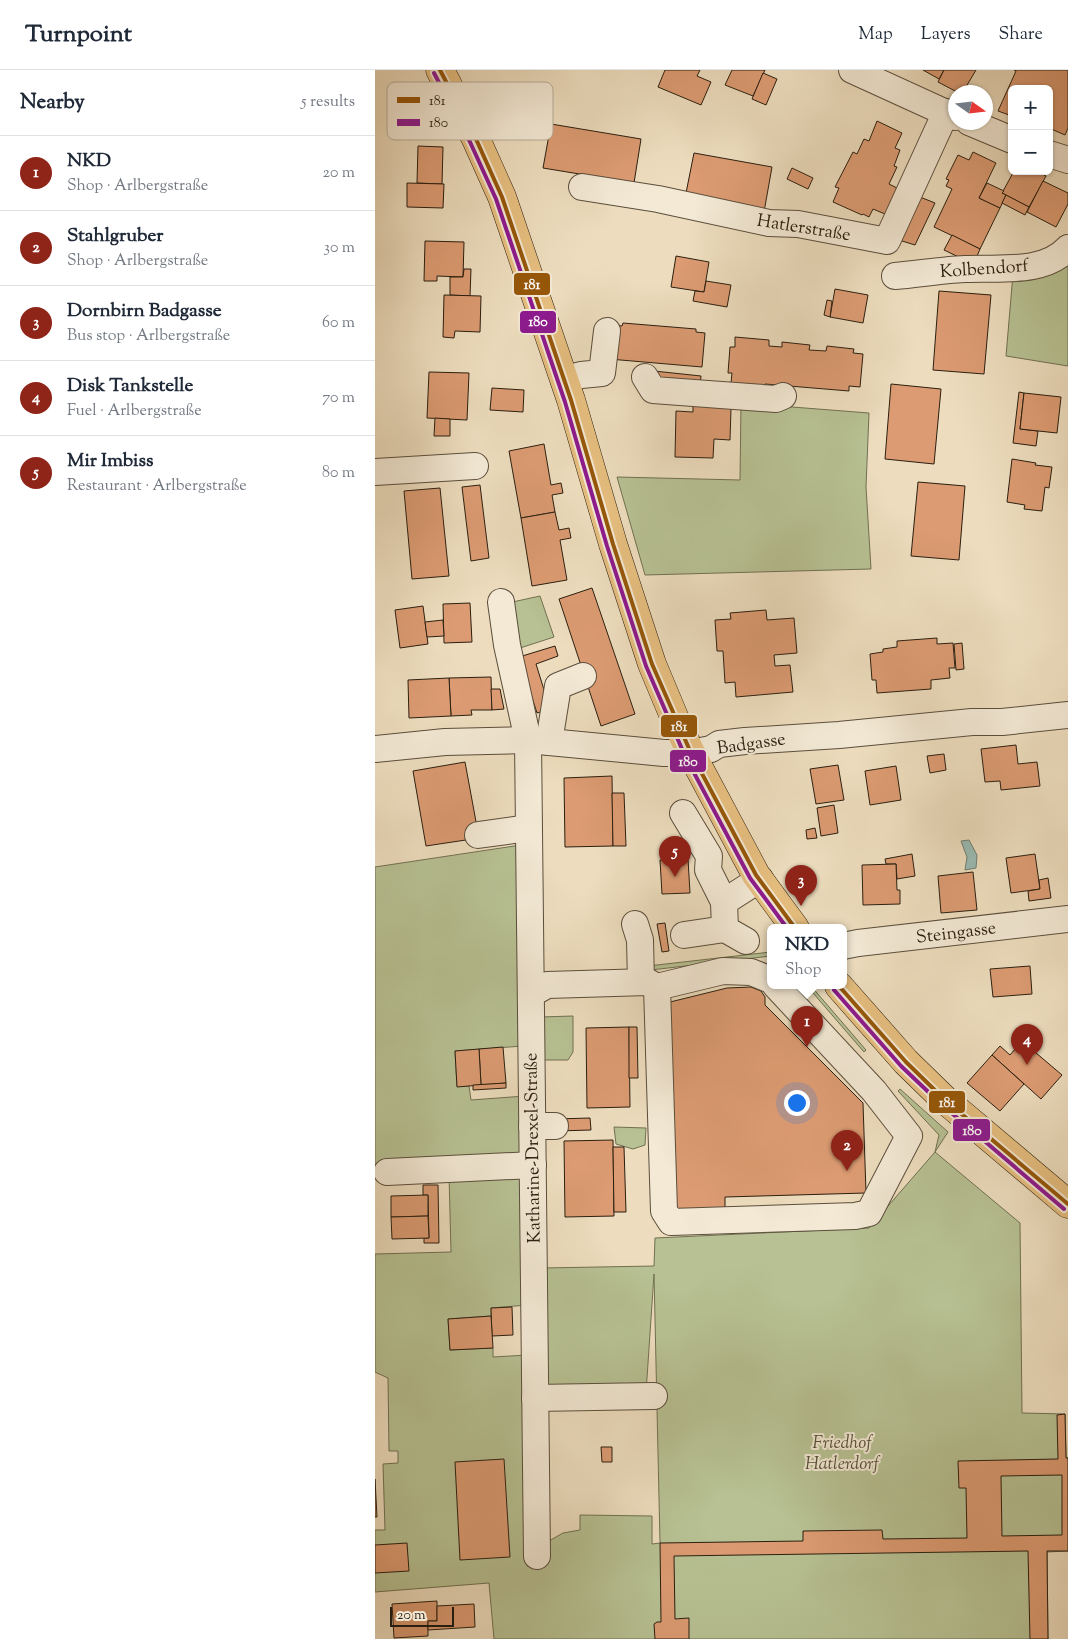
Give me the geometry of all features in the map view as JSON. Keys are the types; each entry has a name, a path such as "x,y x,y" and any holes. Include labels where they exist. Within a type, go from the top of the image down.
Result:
{"main road":[{"path":"440,70 446,82"},
{"path":"476,140 502,197 564,380 613,544 652,664 691,753 728,823 760,880 792,924"},
{"path":"842,989 906,1062 945,1100 1068,1204"}],"street":[{"name":"Hatlerstraße","path":"853,70 948,113"},
{"name":"Hatlerstraße","path":"582,187 657,199 769,222 798,224 887,241 948,120"},
{"path":"988,130 1008,138"},
{"path":"1053,155 1068,160"},
{"name":"Kolbendorf","path":"895,276 964,269 1017,268 1042,263 1061,255 1068,248"},
{"path":"602,373 607,331"},
{"path":"564,380 581,374 602,373 649,377 653,390 776,399 783,396"},
{"path":"375,472 475,466"},
{"path":"501,602 507,645 539,741"},
{"path":"539,741 559,686 583,676"},
{"name":"Badgasse","path":"375,749 445,742 539,741 664,753 691,753 719,744 745,741 839,735 972,722 1003,722 1068,715"},
{"name":"Katharine-Drexel-Straße","path":"537,1556 533,1165 544,1126 531,994 537,914 523,819 539,741"},
{"path":"683,814 709,856 707,870 724,902 735,935 684,935"},
{"path":"478,835 523,819"},
{"path":"700,842 728,823"},
{"path":"724,902 760,880"},
{"name":"Steingasse","path":"847,945 1068,918"},
{"path":"635,924 649,984 664,1211 671,1222 855,1216 869,1213 909,1136 874,1092 779,989"},
{"path":"531,994 547,985 649,984 723,970 751,972 767,978"},
{"path":"387,1172 533,1165"},
{"path":"535,1398 654,1396"}],"green space":[{"path":"1068,258 1068,366 1006,356 1013,274"},
{"path":"741,403 869,413 866,487 871,569 645,575 617,477 740,480"},
{"path":"540,596 554,637 517,649 508,603"},
{"path":"521,845 523,1046 455,1051 457,1086 469,1086 471,1100 525,1096 525,1146 517,1156 508,1159 375,1165 375,867"},
{"path":"767,952 767,956 651,970 648,966"},
{"path":"810,989 814,989 866,1050 864,1052"},
{"path":"573,1016 573,1052 568,1060 544,1060 540,1017"},
{"path":"900,1089 948,1132 935,1152 939,1135 898,1091"},
{"path":"614,1127 646,1128 645,1145 633,1149 616,1144"},
{"name":"Friedhof Hatlerdorf","path":"935,1152 1020,1223 1022,1413 1065,1414 1066,1458 1068,1458 1068,1551 1047,1552 1048,1639 494,1639 489,1583 375,1592 375,1530 385,1530 383,1464 398,1463 398,1451 389,1451 388,1378 375,1372 375,1254 451,1252 449,1175 520,1176 528,1305 491,1308 491,1316 448,1319 450,1350 493,1348 493,1357 528,1355 527,1566 545,1567 549,1541 563,1533 580,1530 580,1515 652,1516 652,1544 660,1543 654,1274 646,1393 544,1386 543,1268 654,1266 655,1238 869,1228"}],"water":[{"path":"969,840 977,855 976,868 965,870 967,857 961,841"}],"building":[{"path":"665,70 700,70 697,76 711,82 701,105 658,87"},
{"path":"732,70 765,70 753,96 725,85"},
{"path":"923,70 944,70 939,79"},
{"path":"944,70 976,70 967,85 948,85 948,87 938,82"},
{"path":"1014,70 1068,70 1068,128 1065,135 1053,130 1053,85 1010,85 1016,71"},
{"path":"763,73 777,79 766,105 752,99"},
{"path":"1008,89 1008,115 998,111"},
{"path":"877,121 902,133 895,148 900,150 894,166 897,167 889,184 897,188 885,214 873,209 869,217 833,202 839,188 835,187 853,152 857,154 864,139 869,141"},
{"path":"553,124 641,139 634,183 543,168 548,140 553,140"},
{"path":"418,146 443,147 442,184 417,183"},
{"path":"973,152 996,163 979,198 1000,208 980,249 934,227 952,189 946,186 949,180 946,179 958,155 969,160"},
{"path":"694,153 772,167 764,212 685,198"},
{"path":"792,168 813,178 808,189 787,179"},
{"path":"1012,175 1046,176 1029,207 1002,193"},
{"path":"1043,181 1068,193 1068,204 1056,227 1027,212"},
{"path":"407,183 444,184 443,208 407,207"},
{"path":"987,183 1004,191 1002,193 1006,195 1000,208 979,198"},
{"path":"1006,195 1029,207 1025,215 1002,203"},
{"path":"920,197 935,203 915,245 899,240"},
{"path":"952,235 980,249 975,261 967,261 944,250"},
{"path":"425,241 464,242 463,277 437,276 437,281 424,281"},
{"path":"676,256 709,262 704,292 671,287"},
{"path":"464,269 471,269 470,296 450,295 450,277 463,277"},
{"path":"706,281 731,285 727,307 693,301 695,291 704,292"},
{"path":"835,289 868,295 863,323 830,317"},
{"path":"939,291 991,295 984,374 933,370"},
{"path":"444,295 481,296 480,332 455,331 454,338 443,337"},
{"path":"827,300 832,301 830,317 824,315"},
{"path":"623,323 696,329 696,332 705,333 702,367 609,359 612,325 622,326"},
{"path":"735,337 769,340 769,346 782,347 782,342 810,345 809,350 826,351 827,346 854,349 853,353 863,354 860,387 849,386 849,391 731,383 732,373 728,373 730,347 735,347"},
{"path":"654,371 701,376 700,387 653,383"},
{"path":"429,372 469,373 467,420 427,418"},
{"path":"891,384 941,389 934,464 885,459"},
{"path":"492,388 524,390 523,412 490,410"},
{"path":"1019,392 1024,393 1020,429 1038,431 1036,446 1013,443"},
{"path":"1024,393 1061,397 1057,433 1020,429"},
{"path":"693,406 731,408 730,440 714,439 713,458 675,457 676,411 693,412"},
{"path":"435,418 450,419 450,436 434,436"},
{"path":"544,444 551,485 561,483 563,493 552,495 555,512 521,518 509,451"},
{"path":"1012,459 1052,467 1049,488 1045,487 1042,511 1024,509 1025,505 1007,502"},
{"path":"918,482 965,486 959,560 911,556"},
{"path":"480,485 489,558 471,561 462,487"},
{"path":"440,488 449,576 412,579 404,491"},
{"path":"555,512 559,530 569,528 571,538 560,540 567,580 532,586 521,518"},
{"path":"592,588 635,714 601,726 559,599"},
{"path":"470,603 472,642 444,643 443,604"},
{"path":"423,606 428,644 400,648 395,610"},
{"path":"766,610 767,620 794,618 797,653 774,655 775,666 790,665 793,692 736,697 735,682 725,683 723,651 717,651 715,620 731,619 730,613"},
{"path":"443,620 444,636 427,637 425,622"},
{"path":"937,638 937,644 953,643 955,668 949,668 950,678 931,680 931,689 877,693 876,680 872,680 870,654 883,652 883,649 897,647 897,641"},
{"path":"962,643 964,669 956,670 954,644"},
{"path":"555,646 558,656 536,664 550,709 537,713 519,657"},
{"path":"491,677 492,710 471,710 472,715 451,716 449,678"},
{"path":"449,678 451,716 409,718 408,680"},
{"path":"491,689 500,689 504,709 492,710"},
{"path":"1016,745 1018,764 1037,762 1040,786 1001,790 1000,781 985,782 981,749"},
{"path":"944,754 946,770 930,773 927,756"},
{"path":"465,762 479,838 426,846 413,771"},
{"path":"838,765 844,800 816,804 810,769"},
{"path":"896,766 901,800 870,805 865,771"},
{"path":"612,776 613,846 565,847 564,778"},
{"path":"612,793 624,793 626,846 613,846"},
{"path":"834,805 838,833 821,836 817,808"},
{"path":"815,828 817,838 807,839 806,830"},
{"path":"912,854 915,876 897,879 896,864 886,864 885,859"},
{"path":"1035,854 1040,889 1011,893 1006,858"},
{"path":"688,859 690,893 662,894 660,860"},
{"path":"896,864 897,890 900,890 900,904 863,905 862,865"},
{"path":"973,872 977,910 941,913 938,876"},
{"path":"1048,878 1051,898 1029,901 1028,891 1040,889 1039,880"},
{"path":"665,923 669,951 662,952 657,924"},
{"path":"1030,966 1032,994 993,997 990,969"},
{"path":"751,987 761,991 765,997 765,1005 863,1103 866,1193 725,1197 725,1211 674,1212 666,1003 727,988"},
{"path":"629,1027 630,1107 587,1108 586,1028"},
{"path":"629,1027 637,1027 638,1078 629,1078"},
{"path":"1022,1041 1062,1075 1041,1099 992,1055 1000,1046 1010,1055"},
{"path":"503,1047 506,1083 481,1085 479,1049"},
{"path":"479,1049 481,1085 457,1087 455,1051"},
{"path":"992,1055 1024,1084 1000,1111 967,1083"},
{"path":"506,1083 506,1088 473,1090 473,1085"},
{"path":"590,1118 591,1130 556,1131 555,1119"},
{"path":"613,1140 614,1216 565,1217 564,1141"},
{"path":"613,1147 624,1147 626,1212 614,1212"},
{"path":"423,1185 438,1185 439,1243 424,1243 424,1238 429,1238 428,1195 423,1195"},
{"path":"428,1195 428,1216 391,1217 391,1196"},
{"path":"428,1216 429,1238 392,1239 391,1217"},
{"path":"512,1307 513,1335 492,1336 491,1308"},
{"path":"491,1316 493,1348 450,1350 448,1319"},
{"path":"1065,1414 1066,1458 1068,1458 1068,1551 1047,1551 1048,1639 1030,1639 1028,1551 674,1556 675,1619 689,1618 689,1639 655,1639 654,1624 661,1622 660,1543 803,1541 803,1531 882,1530 883,1539 967,1538 966,1488 959,1488 958,1461 1058,1459 1057,1415","holes":["1062,1475 1062,1535 1002,1536 1001,1476"]},
{"path":"601,1447 612,1447 612,1462 602,1462"},
{"path":"504,1459 510,1557 460,1560 455,1462"},
{"path":"375,1479 377,1517 375,1517"},
{"path":"407,1543 409,1571 375,1573 375,1545"},
{"path":"437,1601 437,1621 428,1621 428,1636 394,1638 392,1604"},
{"path":"474,1604 475,1627 428,1630 428,1621 437,1621 437,1606"}],"transit line":[{"name":"181","path":"440,70 446,82"},
{"name":"180","path":"434,73 439,82"},
{"name":"180","path":"469,140 496,199 565,402 607,546 646,666 685,756 750,878 784,924"},
{"name":"181","path":"476,140 502,197 571,400 613,544 652,664 691,753 756,875 792,924"},
{"name":"181","path":"842,989 906,1062 945,1100 1068,1204"},
{"name":"180","path":"834,990 901,1066 941,1104 1064,1209"}],"place":[{"name":"Mir Imbiss","path":"675,877"},
{"name":"Dornbirn Badgasse","path":"801,906"},
{"name":"NKD","path":"807,1047"},
{"name":"Disk Tankstelle","path":"1027,1065"},
{"name":"Stahlgruber","path":"847,1171"}]}
